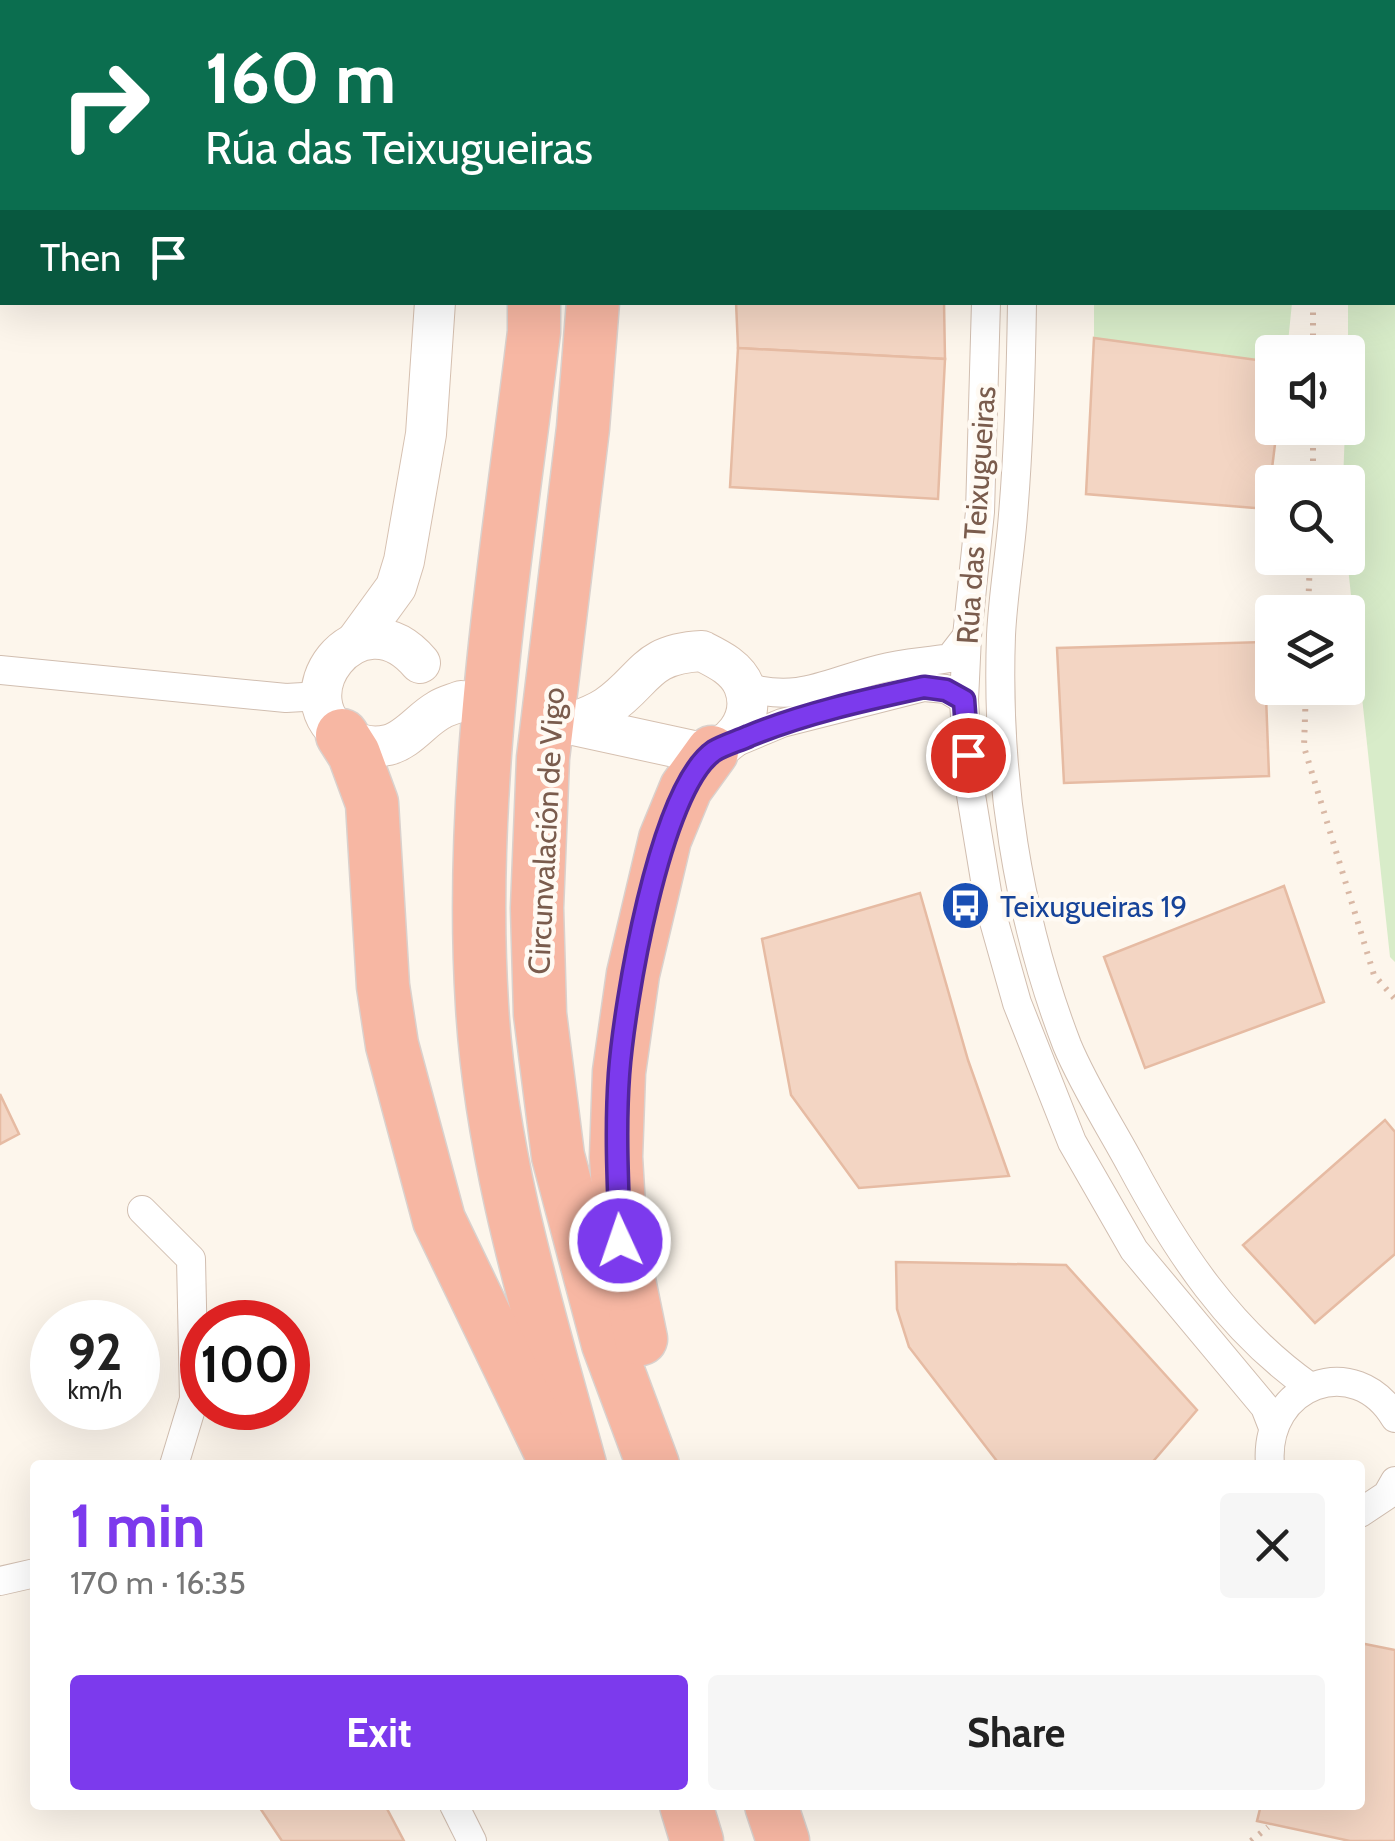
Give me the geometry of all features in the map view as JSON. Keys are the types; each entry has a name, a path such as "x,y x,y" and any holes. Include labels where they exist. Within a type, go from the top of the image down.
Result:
{"highway":[{"name":"Circunvalación de Vigo","path":"534,305 480,816 482,1008 500,1156 579,1460"},
{"name":"Circunvalación de Vigo","path":"593,305 583,428 543,758 536,918 540,1014 558,1156 608,1344 652,1460"},
{"path":"331,716 362,772 372,803 384,986 392,1045 440,1220 556,1460"},
{"path":"677,1460 641,1341 620,1241 616,1156 619,1072 633,974 665,839 686,788 719,749"},
{"path":"688,1810 698,1841"},
{"path":"773,1810 783,1841"}],"main road":[{"path":"356,642 396,587 404,561 426,434 436,305"},
{"path":"404,561 408,616 423,670"},
{"path":"390,641 406,648 423,670 443,693 460,701 439,710 388,745 370,746 331,716 330,663 356,642 390,641"},
{"path":"702,651 720,660 745,687 744,716 738,734 719,749 698,752 569,724 611,705 644,671 663,657 681,652 702,651"}],"street":[{"name":"Rúa das Teixugueiras","path":"986,305 980,512 964,700 969,783 990,904 1017,1003 1072,1142 1134,1250 1264,1407 1272,1426"},
{"name":"Rúa das Teixugueiras","path":"1022,305 1020,425 1002,635 1003,760 1030,926 1068,1046 1168,1235 1219,1306 1275,1361 1310,1387"},
{"path":"745,687 772,695 803,694 882,668 950,658 967,636"},
{"path":"0,670 286,698 331,716"},
{"path":"719,749 782,723 924,687 946,690 964,700"},
{"path":"142,1210 191,1259 194,1399 176,1460"},
{"path":"1270,1460 1272,1426 1294,1396 1310,1387 1333,1382 1356,1385 1377,1396 1395,1418"},
{"path":"1376,1512 1395,1481"},
{"path":"0,1582 30,1574"},
{"path":"456,1810 472,1841"}],"path":[{"path":"1313,305 1313,335"},
{"path":"1305,705 1304,747 1374,975 1395,999"},
{"path":"1252,1841 1268,1828"}],"green space":[{"path":"1094,305 1292,305 1289,335 1255,335 1255,360 1094,338"},
{"path":"1348,305 1395,305 1395,962 1390,957 1363,705 1365,595 1351,595 1349,575 1365,575 1365,465 1344,465 1344,445 1365,445 1365,335 1348,335"}],"building":[{"path":"736,305 944,305 945,359 738,348"},
{"path":"1094,338 1255,360 1255,445 1275,445 1272,465 1255,465 1255,508 1086,494"},
{"path":"738,348 945,359 938,499 730,487"},
{"path":"1255,642 1255,705 1266,705 1269,776 1064,783 1057,648"},
{"path":"1284,886 1324,1002 1145,1068 1104,957"},
{"path":"920,893 968,1060 1009,1176 859,1188 791,1095 762,939"},
{"path":"0,1094 19,1134 0,1144"},
{"path":"1385,1120 1395,1132 1395,1254 1315,1323 1243,1245"},
{"path":"896,1262 1066,1265 1197,1410 1154,1460 996,1460 909,1347 897,1309"},
{"path":"1365,1644 1395,1650 1395,1841 1350,1841 1257,1821 1260,1810 1365,1810"},
{"path":"261,1810 388,1810 404,1841 282,1841"}],"place":[{"name":"Teixugueiras 19","path":"965,906"}],"route":[{"path":"620,1241 616,1156 619,1072 633,974 665,839 686,788 712,752 726,746 782,723 924,687 946,690 964,700 968,755"}]}
